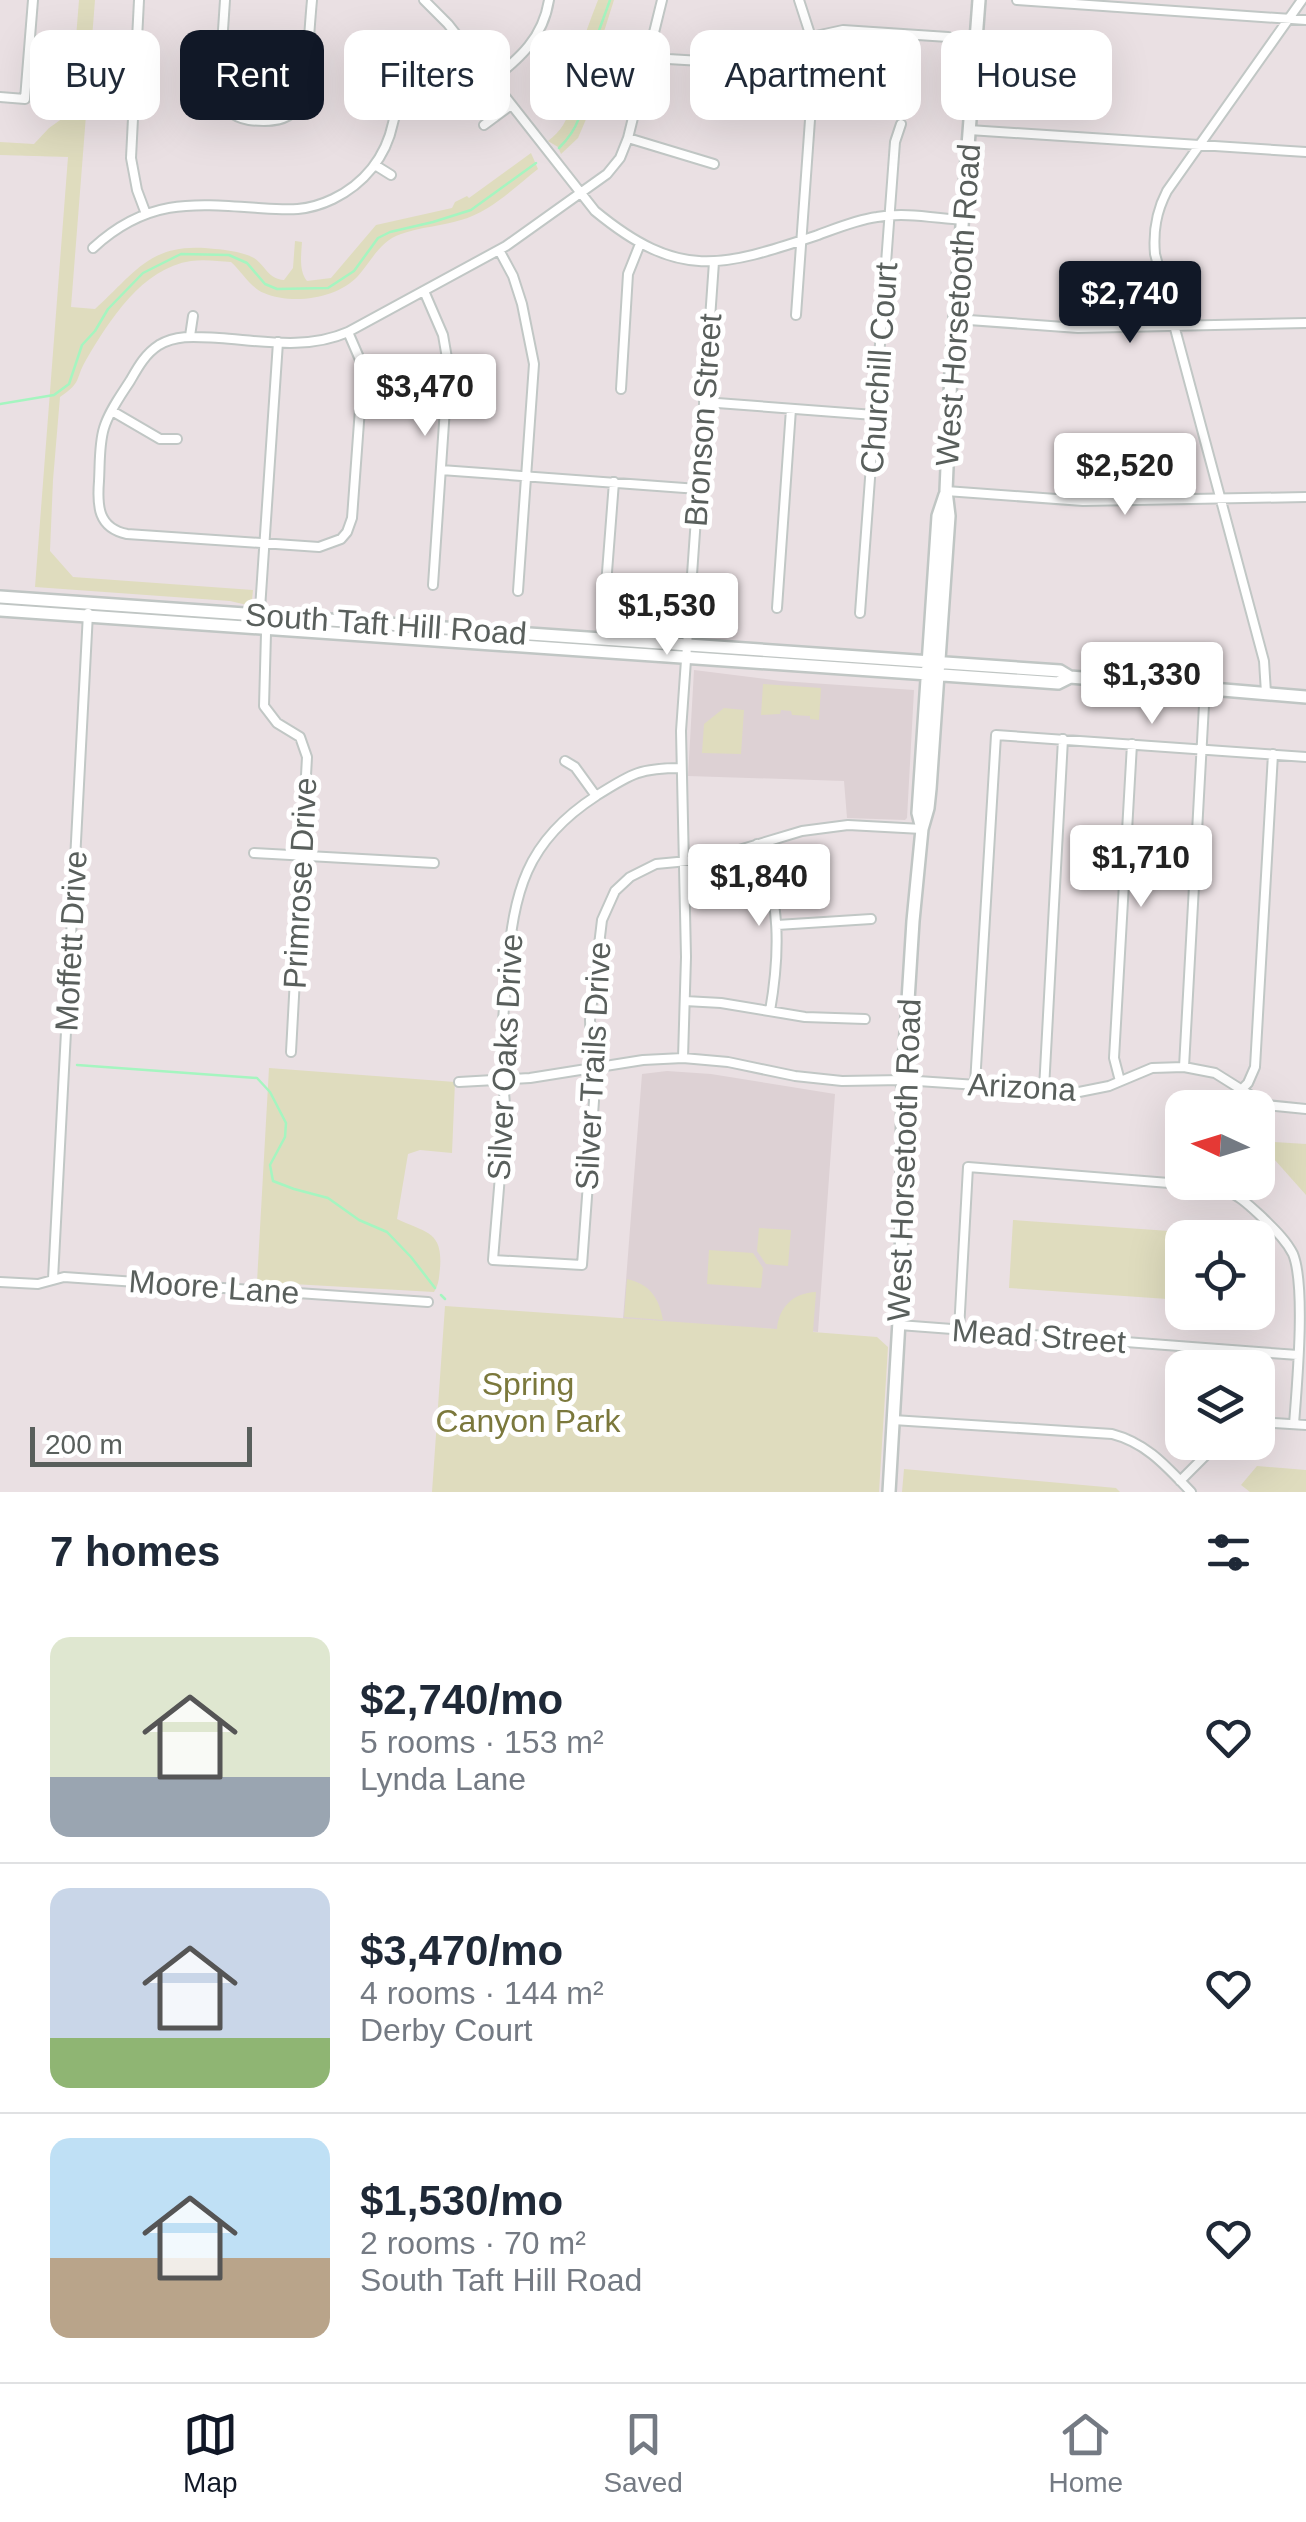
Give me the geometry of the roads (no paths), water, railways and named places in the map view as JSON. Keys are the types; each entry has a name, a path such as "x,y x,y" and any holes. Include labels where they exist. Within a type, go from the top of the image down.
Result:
{"main road":[{"name":"West Horsetooth Road","path":"889,1492 899,1325 903,1080 913,921 930,789 933,668 949,516 946,492 955,320 979,0"},
{"name":"South Taft Hill Road","path":"0,597 265,628 933,668 1060,671 1070,678 1306,697"},
{"name":"South Taft Hill Road","path":"0,610 260,615 686,651"}],"street":[{"path":"0,97 26,98 34,0"},
{"path":"139,0 130,158 146,214"},
{"path":"223,30 225,0"},
{"path":"310,30 312,0"},
{"path":"424,0 438,7 453,30"},
{"path":"510,65 530,48 542,26 549,0"},
{"path":"655,30 662,0"},
{"path":"799,0 809,30"},
{"path":"1017,0 1306,20"},
{"path":"1266,694 1264,661 1155,254 1154,227 1166,191 1302,0"},
{"path":"484,126 511,104 596,211 640,244 674,258 714,262 746,258 859,221 891,215 962,220"},
{"path":"253,120 278,120"},
{"path":"93,248 146,214 178,205 299,211 336,198 375,165 388,141 393,120"},
{"path":"348,332 361,362 362,380 352,518 341,538 319,547 264,544 127,534 105,524 97,502 102,433 148,354 170,340 190,336 310,343 348,332 499,250 582,194 614,166 632,120"},
{"path":"796,315 810,120"},
{"name":"Churchill Court","path":"860,613 895,142 901,124"},
{"path":"969,130 1306,152"},
{"path":"628,138 714,164"},
{"path":"375,165 391,176"},
{"path":"299,211 299,226"},
{"path":"620,389 627,284 640,244"},
{"path":"499,250 522,304 534,376 518,591"},
{"name":"Bronson Street","path":"683,1058 680,768 714,262"},
{"path":"424,291 442,335 448,364 433,585"},
{"path":"190,336 192,316"},
{"path":"955,320 1078,328 1306,323"},
{"path":"260,615 278,342"},
{"path":"704,402 874,415"},
{"path":"776,608 791,409"},
{"path":"112,411 160,439 177,440"},
{"path":"442,470 698,489"},
{"path":"605,598 614,482"},
{"path":"946,492 1083,501 1306,496"},
{"path":"97,533 105,524"},
{"path":"341,538 348,547"},
{"name":"Moffett Drive","path":"53,1279 88,610"},
{"name":"Primrose Drive","path":"260,615 265,628 264,706 277,723 300,737 306,750 291,1052"},
{"path":"1184,1067 1205,688"},
{"path":"975,1084 996,735 1306,757"},
{"path":"1044,1089 1064,740"},
{"path":"1120,1081 1114,1058 1132,744"},
{"path":"1242,1089 1255,1067 1273,754"},
{"path":"565,761 575,767 596,796"},
{"name":"Silver Oaks Drive","path":"494,1260 505,1105 502,1035 513,912 520,886 531,861 566,818 634,773 650,768 680,768"},
{"name":"Silver Trails Drive","path":"494,1260 582,1266 595,1067 590,1020 600,930 605,910 622,884 656,864 709,859 802,831 848,826 922,829"},
{"path":"757,844 770,879 777,925 770,1012"},
{"path":"254,853 434,862"},
{"path":"777,925 870,920"},
{"path":"685,1001 805,1017 865,1019"},
{"name":"Arizona","path":"459,1082 502,1081 683,1058 824,1080 903,1080 1090,1091 1152,1068 1184,1067 1215,1074 1266,1105 1306,1108"},
{"path":"958,1330 968,1166 1210,1185 1246,1201 1284,1240 1297,1264 1301,1288 1294,1424"},
{"name":"Moore Lane","path":"0,1282 38,1284 64,1277 428,1302"},
{"name":"Mead Street","path":"899,1325 1298,1355"},
{"path":"893,1420 1112,1434 1150,1450 1191,1492"},
{"path":"1275,1423 1306,1425"},
{"path":"1180,1481 1201,1460"}],"waterway":[{"path":"559,148 579,116 589,60 610,0"},
{"path":"0,404 54,395 69,384 82,345 108,309 143,273 181,254 229,255 247,263 265,284 277,289 328,288 354,271 378,238 471,210 536,163"},
{"path":"77,1065 257,1078 270,1092 286,1123 285,1137 270,1165 273,1181 328,1198 359,1220 387,1232 435,1288"},
{"path":"441,1295 445,1299"}],"park label":[{"name":"Spring Canyon Park","path":"528,1402"}]}
